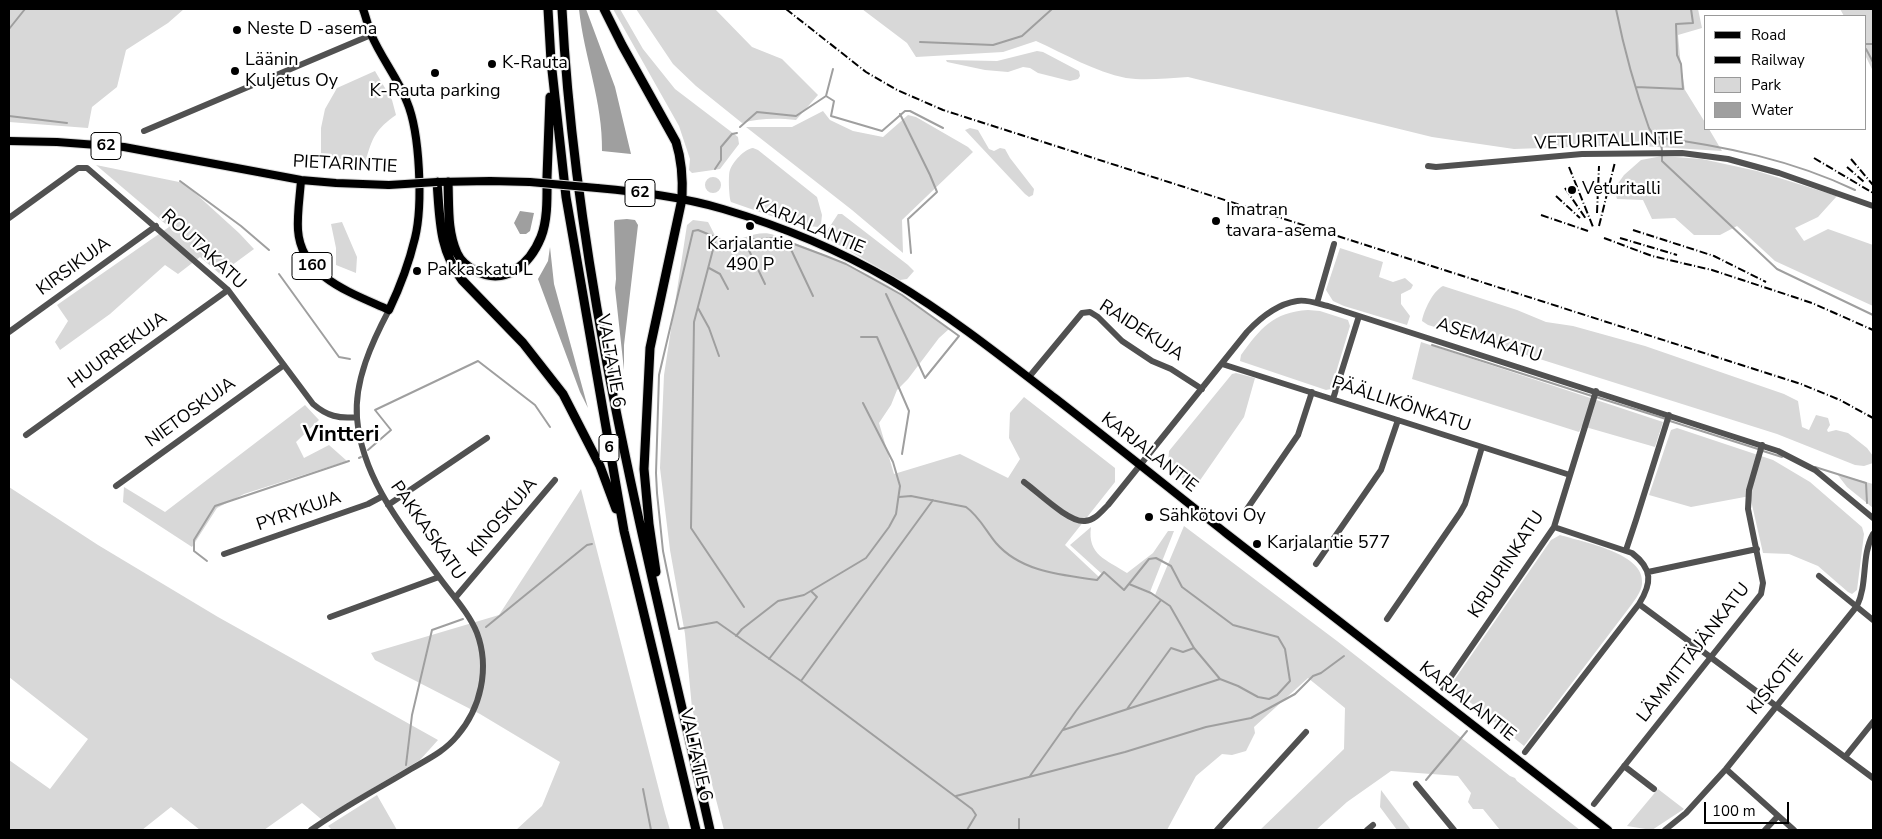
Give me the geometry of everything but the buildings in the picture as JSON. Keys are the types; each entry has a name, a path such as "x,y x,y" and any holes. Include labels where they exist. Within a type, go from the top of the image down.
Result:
{"highway":[{"name":"VALTATIE 6","path":"548,9 551,62 567,206 624,531 696,830"},
{"name":"VALTATIE 6","path":"562,9 569,112 579,197 589,257 631,489 710,830"},
{"path":"604,9 676,142 681,157 682,199 650,348 644,469 649,524 666,636"},
{"path":"448,182 449,222 452,239 458,255 464,264 486,276 503,275 518,270 532,256 542,235 547,205 551,62"},
{"path":"437,182 442,238 454,269 462,280 523,343 563,394 600,466 624,531"}],"main road":[{"path":"363,9 371,35 408,102 417,148 419,201 416,236 405,272 389,310"},
{"name":"PIETARINTIE","path":"9,141 57,142 124,147 301,180 389,185 437,182 530,182 682,199"},
{"name":"160","path":"301,180 298,232 302,248 309,262 318,273 331,281 389,310"},
{"name":"KARJALANTIE","path":"682,199 725,209 798,235 853,260 917,296 1029,377 1608,830"}],"street":[{"path":"144,131 371,35"},
{"name":"VETURITALLINTIE","path":"1428,166 1436,167 1582,154 1682,153 1728,159 1779,173 1873,206"},
{"name":"ROUTAKATU","path":"9,218 78,168 83,167 92,170 228,290 319,409 334,417 357,417"},
{"name":"KIRSIKUJA","path":"9,332 156,226"},
{"path":"1317,303 1334,244"},
{"name":"HUURREKUJA","path":"26,435 228,290"},
{"name":"ASEMAKATU","path":"1024,482 1064,513 1078,520 1085,521 1095,518 1108,505 1247,332 1264,316 1297,301 1317,303 1359,316 1778,450 1816,470 1873,518"},
{"name":"PAKKASKATU","path":"312,830 450,744 467,724 480,693 482,652 477,634 455,598 388,505 367,462 361,444 357,402 363,373 370,349 389,310"},
{"name":"RAIDEKUJA","path":"1029,377 1082,313 1090,312 1098,317 1122,341 1152,361 1171,369 1202,389"},
{"path":"1333,399 1359,316"},
{"name":"PÄÄLLIKÖNKATU","path":"1222,364 1570,475"},
{"name":"NIETOSKUJA","path":"116,486 284,365"},
{"name":"KIRJURINKATU","path":"1443,688 1554,527 1596,391"},
{"path":"1247,509 1298,435 1312,392"},
{"path":"1626,550 1669,414"},
{"path":"1316,564 1381,470 1398,420"},
{"path":"388,505 487,438"},
{"name":"LÄMMITTÄJÄNKATU","path":"1594,804 1761,594 1763,588 1747,499 1762,445"},
{"path":"1387,619 1465,504 1482,447"},
{"name":"KINOSKUJA","path":"455,598 555,480"},
{"name":"PYRYKUJA","path":"224,554 368,504 383,496"},
{"path":"1525,752 1639,604 1648,588 1648,572 1639,558 1626,550 1554,527"},
{"name":"KISKOTIE","path":"1665,830 1686,813 1726,769 1857,606 1861,597 1868,547 1873,534"},
{"path":"1648,572 1757,549"},
{"path":"1819,576 1873,620"},
{"path":"330,617 439,577"},
{"path":"1639,604 1873,778"},
{"path":"1845,757 1873,722"},
{"path":"1217,830 1306,732"},
{"path":"1624,766 1654,789"},
{"path":"1726,769 1794,830"},
{"path":"1416,784 1454,830"},
{"path":"1765,830 1778,816"},
{"path":"1367,830 1373,825"}],"green space":[{"path":"9,9 184,9 168,23 126,50 117,87 92,107 88,128 9,122"},
{"path":"613,9 620,9 643,49 675,89 738,137 739,144 720,169 692,173 689,170 690,159 679,126"},
{"path":"636,9 715,9 752,47 782,59 818,95 796,120 769,119 742,123 696,86 673,64"},
{"path":"862,9 1698,9 1702,28 1678,35 1681,67 1685,90 1704,121 1704,130 1710,130 1722,151 1625,145 1514,149 1432,137 1188,77 1126,78 1092,67 1036,41 1003,52 916,57 907,43"},
{"path":"1840,9 1873,9 1873,71 1867,59 1867,15 1843,15"},
{"path":"1037,51 1043,52 1079,71 1080,76 1078,79 1070,81 1038,73 1030,68 1023,67 1008,72 985,70 947,62 946,60 997,61"},
{"path":"375,71 392,100 396,115 376,134 366,160 321,158 321,128 325,109 337,88"},
{"path":"823,111 830,120 853,131 883,137 908,115 916,117 968,147 973,152 902,220 903,253 852,210 746,127 792,127"},
{"path":"970,128 978,130 989,149 994,151 1000,148 1005,149 1034,189 1033,195 1029,197 1025,194 965,130"},
{"path":"753,148 817,197 822,215 821,224 818,227 797,225 731,202 730,170 739,156"},
{"path":"1662,156 1702,159 1757,171 1837,196 1818,217 1795,228 1804,241 1828,229 1873,245 1873,306 1775,261 1737,226 1720,235 1694,235 1675,218 1652,219 1643,200 1617,199 1614,189 1624,175 1641,160"},
{"path":"96,165 184,183 254,249 220,274 200,257 178,274 165,265 110,314 60,350 55,342 68,321 57,305 169,227"},
{"path":"713,177 719,179 721,185 719,191 713,193 707,191 705,185 707,179"},
{"path":"838,214 842,214 914,271 907,279 900,280 825,237"},
{"path":"693,220 708,222 718,239 723,241 767,233 840,261 888,285 949,329 939,338 908,379 897,390 891,405 879,423 894,474 960,454 1008,478 1020,459 1009,438 1010,413 1024,397 1115,468 1115,482 1065,545 1099,577 1102,574 1070,545 1091,527 1092,544 1095,550 1100,556 1127,573 1153,553 1168,531 1174,531 1150,592 1155,595 1184,526 1337,641 1580,830 1500,830 1483,809 1473,809 1468,802 1471,793 1458,776 1391,771 1347,802 1316,830 1260,830 1344,749 1345,708 1308,678 1254,727 1255,733 1246,751 1232,755 1222,754 1196,776 1167,830 724,830 692,708 685,634 670,550 660,468 664,375 687,225"},
{"path":"342,222 357,257 356,273 336,265 336,248 331,224"},
{"path":"1340,248 1383,262 1379,277 1393,282 1405,278 1413,285 1411,289 1401,294 1401,304 1410,316 1407,325 1333,301 1326,290"},
{"path":"1443,286 1517,310 1546,322 1573,326 1645,346 1784,394 1798,401 1802,427 1809,430 1816,415 1828,418 1830,425 1827,430 1828,432 1836,430 1848,433 1867,448 1873,456 1873,463 1864,466 1855,465 1777,434 1428,325 1422,321 1425,312 1432,296"},
{"path":"1308,310 1320,311 1348,320 1350,326 1331,389 1326,390 1240,361 1241,355 1268,323 1285,314"},
{"path":"1421,342 1663,422 1655,447 1582,426 1579,432 1412,379"},
{"path":"1236,373 1255,378 1244,417 1194,489 1168,464 1169,451 1232,374"},
{"path":"305,405 319,420 296,442 304,458 329,445 347,461 244,494 217,508 192,547 123,502 124,487 165,512"},
{"path":"1677,428 1773,460 1810,482 1862,527 1864,534 1857,590 1852,594 1848,592 1818,566 1789,554 1763,553 1750,496 1691,507 1649,495 1671,430"},
{"path":"1837,474 1873,484 1873,508 1847,487"},
{"path":"9,487 98,545 218,617 438,740 420,760 321,819 302,803 264,830 200,830 171,807 142,830 9,830 9,760 50,789 88,739 9,677"},
{"path":"581,489 670,830 516,830 542,806 560,762 480,714 375,660 371,653 499,615"},
{"path":"1560,535 1597,545 1624,557 1634,564 1641,573 1642,584 1632,604 1524,746 1450,686 1551,540"},
{"path":"1658,789 1684,809 1652,830 1627,826"},
{"path":"1381,790 1411,830 1397,830 1380,807"},
{"path":"377,795 397,830 332,830 328,826"}],"water":[{"path":"579,9 586,9 615,87 631,154 602,151 600,115 581,27"},
{"path":"520,211 534,213 530,231 526,234 520,234 514,223"},
{"path":"615,220 635,220 638,225 624,345 624,370 615,288 614,222"},
{"path":"550,247 554,284 588,408 580,392 538,279 548,261"}],"waterway":[{"path":"9,29 25,9"},
{"path":"920,42 993,45 1022,36 1052,9"},
{"path":"1616,9 1639,99 1649,128 1659,141 1662,151"},
{"path":"1636,87 1683,89 1681,64 1677,55 1676,24 1693,23 1691,9"},
{"path":"1867,44 1873,44"},
{"path":"1867,51 1873,62"},
{"path":"740,127 757,112 796,116 826,96 833,69"},
{"path":"826,96 834,101 831,116 882,131 905,111 910,111 943,128"},
{"path":"900,114 937,192 908,219 911,253"},
{"path":"9,116 67,123"},
{"path":"715,169 721,160 721,147 732,134 737,133"},
{"path":"1655,137 1732,150 1782,162 1831,179 1855,190"},
{"path":"1662,155 1662,161 1777,269 1873,315"},
{"path":"180,181 241,226 269,250"},
{"path":"886,294 925,378 959,336 902,295 846,264 778,238 725,241 698,230 693,231 659,375 656,473 663,551 679,629 717,622 801,681 972,809 976,815 967,830"},
{"path":"716,238 694,322 691,528 744,607"},
{"path":"744,240 765,284"},
{"path":"787,241 813,296"},
{"path":"709,268 720,274 728,289"},
{"path":"279,274 339,357 350,359"},
{"path":"698,308 709,328 719,356"},
{"path":"861,337 877,337 909,411 902,454"},
{"path":"1432,345 1592,396"},
{"path":"368,450 391,430 375,410 478,361 535,405 550,427"},
{"path":"1596,397 1666,419"},
{"path":"736,636 742,629 778,601 804,595 866,558 889,527 896,514 900,486 893,462 863,403"},
{"path":"1670,421 1758,449"},
{"path":"1763,451 1782,457"},
{"path":"207,561 194,551 194,540 215,506 349,461"},
{"path":"1815,467 1866,483 1867,503"},
{"path":"899,497 911,496 966,507 979,519 996,543 1006,553 1030,566 1056,574 1097,580 1104,572 1124,590 1149,559 1156,558 1171,566 1182,587 1233,625 1278,637 1285,649 1290,681 1277,695 1269,699 1258,697 1220,679 1194,648 1170,606 1151,593 1129,584"},
{"path":"801,681 933,500"},
{"path":"486,627 587,545 592,544"},
{"path":"769,659 817,597 811,591"},
{"path":"1030,776 1076,711 1161,600"},
{"path":"406,765 412,715 432,630 463,619"},
{"path":"1127,709 1171,648 1183,652 1194,648"},
{"path":"956,796 1125,752 1206,727 1251,718 1295,694 1313,676 1321,673 1344,656"},
{"path":"1063,730 1220,679"},
{"path":"1426,780 1467,731"},
{"path":"643,789 651,830"},
{"path":"1019,819 1019,830"}],"railway":[{"path":"786,9 866,72 897,90 943,110 1801,384 1840,400 1873,418"},
{"path":"1814,158 1873,193"},
{"path":"1851,159 1873,185"},
{"path":"1599,226 1615,162"},
{"path":"1597,213 1599,166"},
{"path":"1569,167 1593,227"},
{"path":"1847,167 1864,182"},
{"path":"1565,188 1586,219"},
{"path":"1556,196 1580,218"},
{"path":"1541,215 1588,231"},
{"path":"1633,230 1714,256 1766,282"},
{"path":"1604,238 1652,256 1712,270 1812,303 1873,330"},
{"path":"1620,238 1677,255"}],"place":[{"name":"Neste D -asema","path":"237,30"},
{"name":"K-Rauta","path":"492,64"},
{"name":"Läänin Kuljetus Oy","path":"235,71"},
{"name":"K-Rauta parking","path":"435,73"},
{"name":"Veturitalli","path":"1572,190"},
{"name":"Imatran tavara-asema","path":"1216,221"},
{"name":"Karjalantie 490 P","path":"750,226"},
{"name":"Pakkaskatu L","path":"417,271"},
{"name":"Sähkötovi Oy","path":"1149,517"},
{"name":"Karjalantie 577","path":"1257,544"}],"district":[{"name":"Vintteri","path":"341,436"}]}
